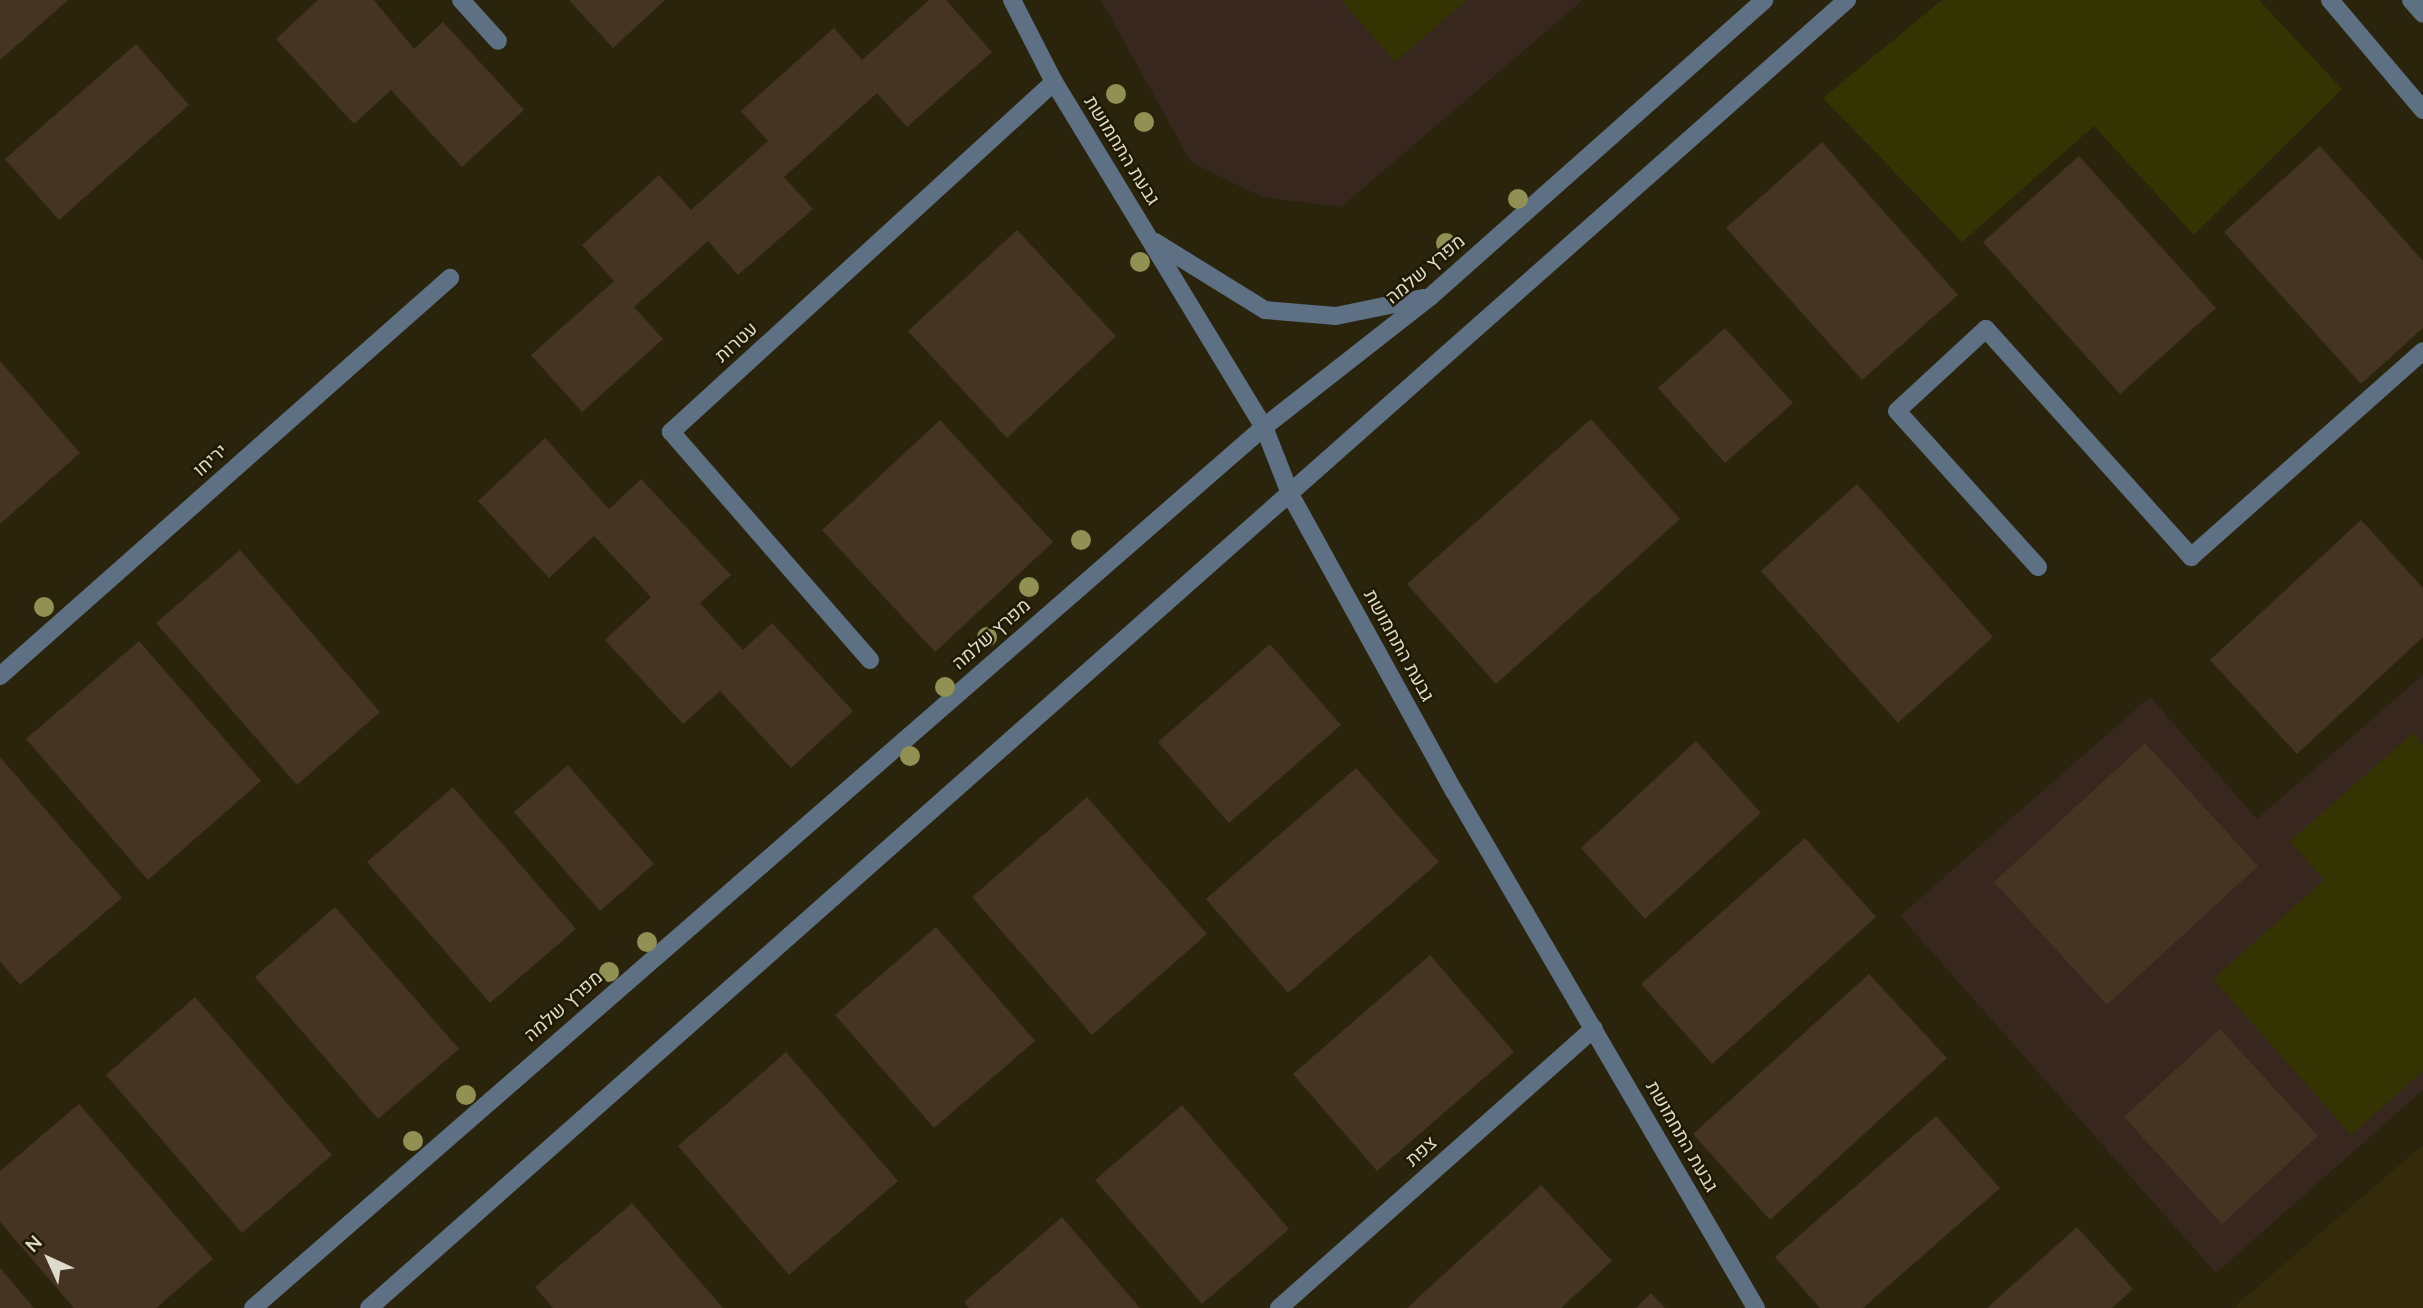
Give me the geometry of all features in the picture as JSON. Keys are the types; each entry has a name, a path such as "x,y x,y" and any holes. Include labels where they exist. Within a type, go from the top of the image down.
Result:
{"street":[{"path":"461,0 498,41"},
{"name":"גבעת התחמושת","path":"1012,0 1054,82 1264,427 1291,496 1756,1308"},
{"name":"מפרץ שלמה","path":"253,1308 1264,427 1430,297 1764,0"},
{"path":"369,1308 1291,496 1847,0"},
{"path":"2330,0 2423,110"},
{"path":"2411,0 2423,14"},
{"name":"עטרות","path":"870,660 671,432 1054,82"},
{"path":"1152,240 1265,310 1336,316 1430,297"},
{"name":"יריחו","path":"0,676 450,278"},
{"path":"2038,566 1897,411 1986,329 2191,557 2423,351"},
{"name":"צפת","path":"1279,1308 1594,1028"}],"shaded area":[{"path":"1101,0 1583,0 1341,207 1262,197 1191,162"},
{"path":"1341,0 1467,0 1395,62"},
{"path":"1942,0 2259,0 2342,89 2194,235 2094,126 1962,242 1823,98"},
{"path":"2423,675 2423,1090 2216,1273 1900,916 2150,697 2257,819"},
{"path":"2413,733 2423,745 2423,1071 2351,1135 2213,979 2324,880 2290,841"},
{"path":"2423,1145 2423,1308 2233,1308"}],"building":[{"path":"0,0 68,0 0,60"},
{"path":"318,0 374,0 414,49 443,22 524,110 462,167 391,90 354,124 276,39"},
{"path":"569,0 665,0 613,48"},
{"path":"929,0 946,0 992,52 907,127 877,93 784,177 813,209 738,275 708,241 634,307 663,339 582,412 531,355 614,281 582,245 659,175 691,210 768,141 741,111 834,28 862,60"},
{"path":"136,44 189,105 59,220 5,159"},
{"path":"1822,142 1958,295 1862,380 1726,228"},
{"path":"2320,146 2423,261 2423,328 2361,384 2224,232"},
{"path":"2079,156 2216,308 2120,394 1983,242"},
{"path":"1017,230 1116,336 1007,438 908,331"},
{"path":"1725,328 1793,403 1725,463 1658,388"},
{"path":"0,361 80,453 0,524"},
{"path":"1591,419 1680,519 1496,684 1407,584"},
{"path":"940,420 1053,542 935,652 822,530"},
{"path":"545,438 609,509 641,479 731,575 700,603 743,650 772,623 853,711 791,768 720,691 683,724 605,640 651,597 594,536 549,578 478,501"},
{"path":"1857,484 1993,637 1898,723 1761,571"},
{"path":"2361,520 2423,588 2423,637 2297,754 2210,660"},
{"path":"240,550 380,712 297,785 156,623"},
{"path":"139,641 261,781 148,880 26,739"},
{"path":"1270,644 1341,725 1229,823 1158,742"},
{"path":"1696,741 1761,813 1645,919 1581,848"},
{"path":"2145,743 2258,866 2107,1005 1994,882"},
{"path":"0,757 122,898 20,985 0,961"},
{"path":"568,765 654,864 600,911 514,812"},
{"path":"1356,768 1439,862 1288,993 1206,899"},
{"path":"453,787 576,929 490,1003 367,862"},
{"path":"1087,797 1207,934 1092,1035 972,897"},
{"path":"1805,838 1876,917 1712,1064 1641,984"},
{"path":"335,907 459,1049 378,1119 255,977"},
{"path":"936,927 1035,1041 934,1128 835,1015"},
{"path":"1430,955 1514,1052 1377,1171 1293,1074"},
{"path":"1869,974 1947,1058 1770,1220 1693,1134"},
{"path":"195,997 332,1155 242,1233 106,1075"},
{"path":"2220,1029 2318,1136 2222,1224 2124,1117"},
{"path":"786,1052 898,1181 789,1275 678,1146"},
{"path":"79,1104 213,1259 156,1308 74,1308 0,1222 0,1171"},
{"path":"1182,1105 1289,1229 1202,1304 1095,1180"},
{"path":"1936,1116 2000,1188 1863,1308 1820,1308 1775,1257"},
{"path":"1541,1185 1612,1261 1561,1308 1407,1308"},
{"path":"632,1203 723,1308 553,1308 535,1287"},
{"path":"1062,1217 1140,1308 969,1308 964,1302"},
{"path":"2077,1227 2133,1289 2112,1308 1987,1308"},
{"path":"0,1268 34,1308 0,1308"},
{"path":"1651,1293 1665,1308 1636,1308"}]}
